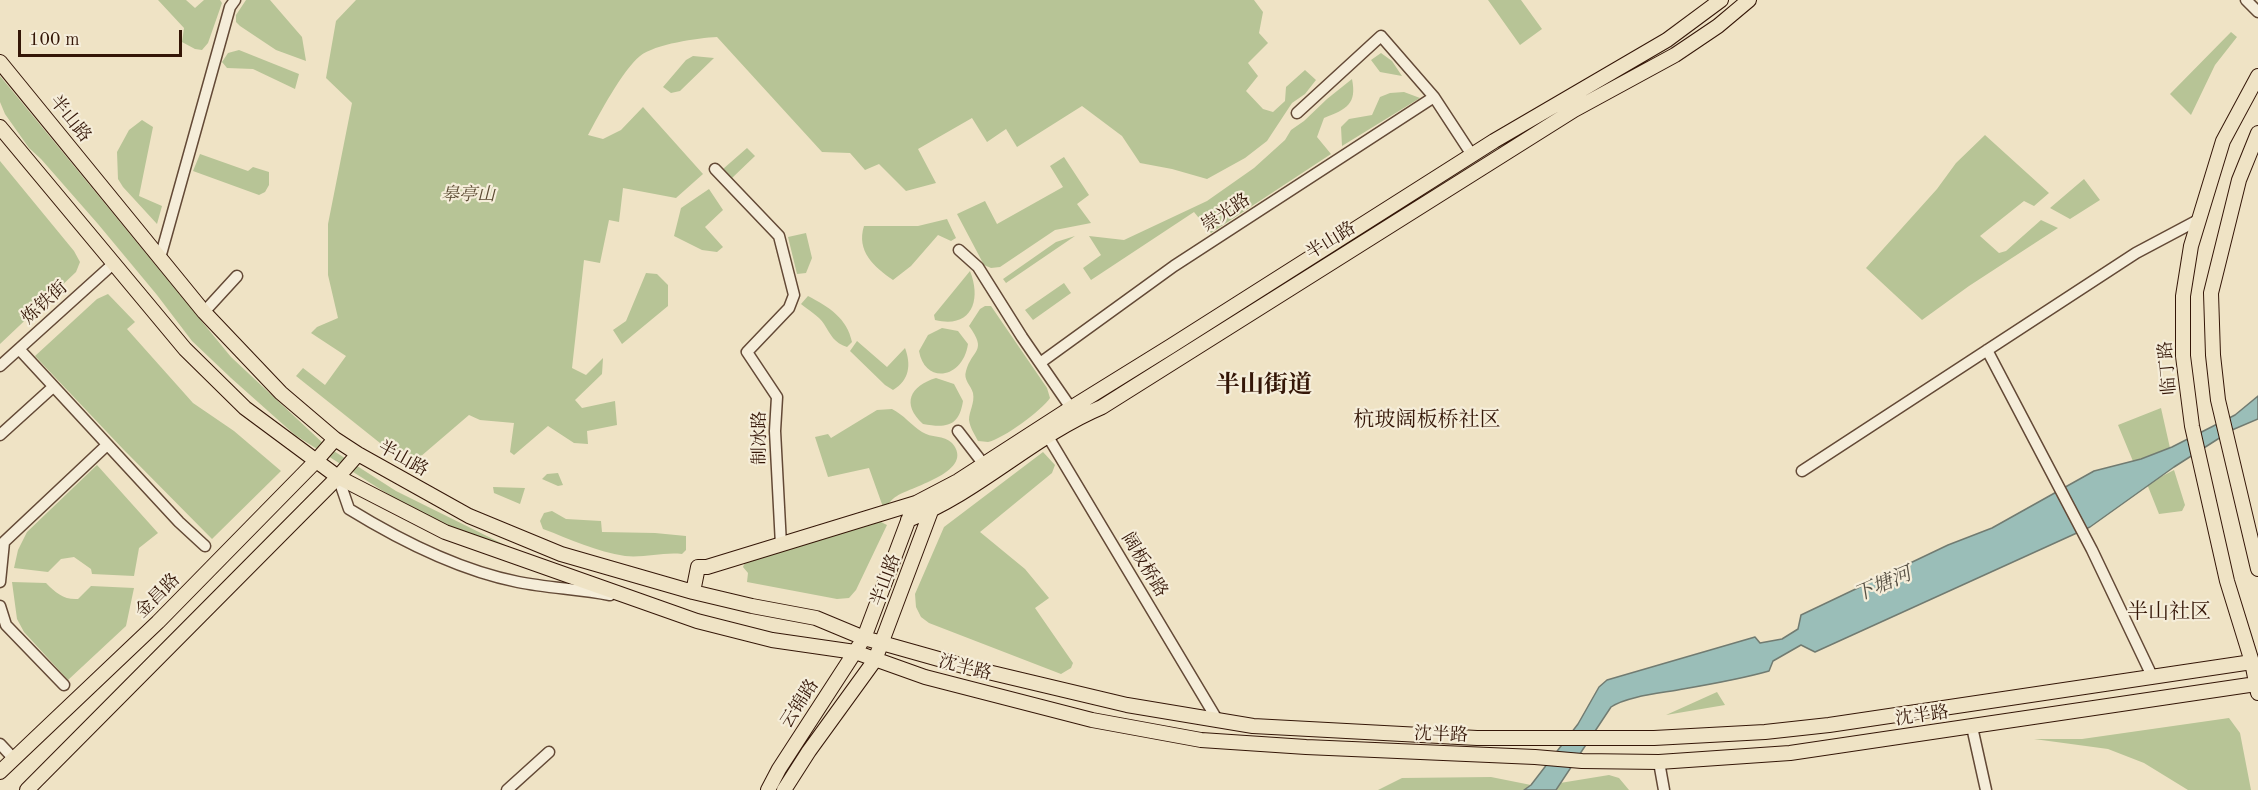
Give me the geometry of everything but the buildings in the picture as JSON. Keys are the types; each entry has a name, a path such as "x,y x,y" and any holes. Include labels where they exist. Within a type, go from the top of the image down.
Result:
{"main road":[{"name":"半山路","path":"0,62 204,312 281,393 335,439 469,516 561,554 693,592 698,567 707,567 924,505 1045,432 1071,408 1472,154 1666,40 1721,0"},
{"name":"半山路","path":"864,638 908,520 924,505 985,466 1045,432 1102,407 1574,110 1675,55 1718,26 1749,0"},
{"name":"临丁路","path":"2255,662 2228,581 2192,426 2183,356 2183,296 2191,246 2223,141 2258,76"},
{"path":"0,127 192,356 245,408 315,462 338,477 446,532 637,600"},
{"path":"2258,133 2239,180 2211,293 2213,355 2218,400 2258,569"},
{"name":"金昌路","path":"0,772 158,622 335,439"},
{"path":"27,790 338,477 358,454"},
{"name":"半山路","path":"875,660 883,643 924,505"},
{"name":"沈半路","path":"637,600 697,621 772,640 855,652 925,676 1092,720 1201,740 1306,747 1582,761 1659,762 1790,753 2257,687 2255,662 1964,704 1894,717 1818,726 1682,737 1477,738 1271,728 1117,703 967,667 864,638 816,618 693,592"},
{"name":"云锦路","path":"768,790 779,769 864,638"},
{"name":"云锦路","path":"784,790 809,751 875,660"}],"street":[{"path":"160,258 230,7 235,0"},
{"path":"2246,0 2258,12"},
{"path":"1297,113 1382,36 1434,97 1472,154"},
{"name":"崇光路","path":"1040,363 1174,266 1434,97"},
{"name":"制冰路","path":"715,169 779,236 794,295 789,308 747,352 777,397 775,431 781,544"},
{"path":"1802,471 2136,253 2200,219"},
{"path":"959,250 978,267 1071,408"},
{"name":"炼铁街","path":"0,366 113,264"},
{"path":"204,312 237,276"},
{"path":"19,349 178,522 205,546"},
{"path":"1987,350 2092,550 2152,676"},
{"path":"0,435 53,387"},
{"path":"958,431 985,466"},
{"name":"阔板桥路","path":"1045,432 1218,721"},
{"path":"0,582 4,542 107,445"},
{"path":"338,477 349,509 383,531 441,557 478,572 520,582 637,600"},
{"path":"0,606 6,625 64,685"},
{"path":"1972,727 1986,790"},
{"path":"0,744 14,759"},
{"path":"507,790 549,752"},
{"path":"1659,762 1664,790"}],"green space":[{"path":"158,0 186,0 195,8 204,0 220,0 222,3 208,43 202,50 182,42 184,28"},
{"path":"246,0 270,0 302,37 306,61 276,50 236,22 236,15"},
{"name":"皋亭山","path":"356,0 1254,0 1263,12 1259,33 1268,43 1248,63 1258,76 1246,91 1263,109 1273,112 1285,101 1286,87 1305,70 1316,80 1305,94 1292,103 1267,141 1245,158 1207,179 1140,163 1122,136 1082,106 1017,147 1006,129 987,142 972,118 918,149 936,183 906,191 879,164 865,170 850,153 822,152 717,37 677,42 656,48 640,56 633,63 612,93 588,135 603,139 621,130 643,107 703,174 676,198 623,188 619,222 609,220 600,263 584,260 572,368 586,375 603,358 602,374 575,400 582,408 615,401 617,425 587,431 588,444 574,443 548,426 514,455 510,452 514,423 480,420 469,415 420,457 403,453 380,443 296,376 303,368 325,385 346,356 311,333 317,327 338,318 328,275 328,224 352,103 326,78 336,21"},
{"path":"1488,0 1521,0 1542,29 1520,45"},
{"path":"2231,32 2237,37 2215,65 2191,115 2170,94"},
{"path":"239,50 299,74 295,89 253,69 227,68 222,62 228,53"},
{"path":"1381,53 1392,61 1402,76 1380,72 1371,60"},
{"path":"693,56 714,58 680,91 671,93 663,87 686,60"},
{"path":"0,76 231,357 326,446 396,491 505,545 510,551 416,512 295,435 231,378 192,341 98,224 29,148 5,114 0,102"},
{"path":"1352,79 1353,94 1349,104 1339,112 1324,118 1317,137 1331,154 1211,233 1194,212 1091,280 1083,268 1101,255 1089,236 1124,240 1207,201 1254,168 1285,140 1291,130"},
{"path":"1404,92 1420,98 1342,146 1341,127 1349,119 1372,115 1380,97 1390,93"},
{"path":"142,120 153,127 139,196 162,206 157,224 118,179 117,152 129,130"},
{"path":"1985,135 2049,193 2034,206 2024,201 1980,236 1999,253 2006,251 2041,220 2058,228 1969,286 1922,320 1866,268 1937,189 1956,163"},
{"path":"747,148 755,156 732,178 723,169"},
{"path":"200,154 248,171 253,167 269,172 269,185 265,192 259,195 193,171"},
{"path":"1064,157 1089,195 1077,204 1091,223 1055,230 1000,267 991,268 984,265 957,214 985,201 997,224 1063,187 1050,166"},
{"path":"0,161 74,251 80,262 76,272 0,344"},
{"path":"2084,179 2100,200 2070,219 2050,208"},
{"path":"709,189 723,210 705,227 723,247 717,252 702,250 674,236 681,208"},
{"path":"947,219 956,238 951,241 938,235 911,266 893,280 873,264 862,243 864,226 918,226"},
{"path":"806,233 812,258 806,273 797,274 788,237"},
{"path":"1075,236 1006,283 1003,279 1056,242"},
{"path":"970,271 975,293 970,310 957,320 947,322 935,320 934,315"},
{"path":"646,273 657,274 668,285 668,306 622,344 613,330 626,321"},
{"path":"1064,283 1071,293 1033,320 1025,310"},
{"path":"108,294 135,322 127,329 193,403 234,431 281,471 212,539 35,356 97,299"},
{"path":"808,296 830,309 846,326 852,342 847,347 836,341 819,318 801,304"},
{"path":"991,306 1047,388 1050,398 1022,423 1003,436 988,442 978,441 970,426 969,417 973,397 965,374 978,346 975,334 969,326 980,309"},
{"path":"942,328 958,331 968,344 965,356 959,365 952,371 936,373 928,369 919,351 928,335"},
{"path":"857,341 887,367 905,348 908,371 899,386 893,390 885,385 850,351"},
{"path":"936,378 954,384 963,401 958,416 950,424 938,426 923,424 912,410 911,403 915,391 927,381"},
{"path":"2161,408 2170,448 2135,466 2118,425"},
{"path":"892,409 922,432 949,440 957,453 956,462 949,469 928,482 897,496 883,507 869,468 828,477 815,437 828,434 831,438 877,410"},
{"path":"1043,452 1055,465 1052,473 980,532 1025,569 1049,598 1035,608 1073,663 1071,668 1061,674 929,623 921,617 916,607 915,594 944,527"},
{"path":"97,465 158,533 139,548 134,576 92,574 91,569 74,557 61,559 48,572 14,568 18,550 27,532"},
{"path":"2174,470 2185,505 2182,511 2159,514 2147,484"},
{"path":"558,473 563,485 558,486 542,479 547,474"},
{"path":"493,487 525,488 520,504 494,493"},
{"path":"552,511 566,519 601,521 602,532 686,536 686,550 682,554 632,556 604,552 543,529 540,521 544,513"},
{"path":"875,519 887,525 856,590 849,598 837,599 747,582 748,573 743,567 746,560"},
{"path":"12,582 46,583 60,595 73,599 78,599 91,586 134,588 126,626 68,680 24,632 17,619"},
{"path":"1717,692 1725,705 1666,715"},
{"path":"2229,718 2240,733 2251,790 2188,790 2144,763 2108,749 2034,739 2082,739"},
{"path":"1609,775 1619,778 1629,790 1556,790 1560,783"},
{"path":"1491,777 1531,785 1524,790 1378,790 1402,778"}],"water":[{"name":"下塘河","path":"2258,396 2258,419 2232,430 2174,467 2090,527 1815,652 1801,645 1773,661 1769,671 1646,695 1618,703 1611,707 1556,790 1524,790 1531,785 1578,724 1599,687 1607,680 1755,637 1760,643 1782,639 1798,629 1801,615 1948,545 1992,528 2094,471 2141,459 2172,447 2235,415"}],"district":[{"name":"半山街道","path":"1264,386"},
{"name":"杭玻阔板桥社区","path":"1427,420"},
{"name":"半山社区","path":"2169,612"}]}
